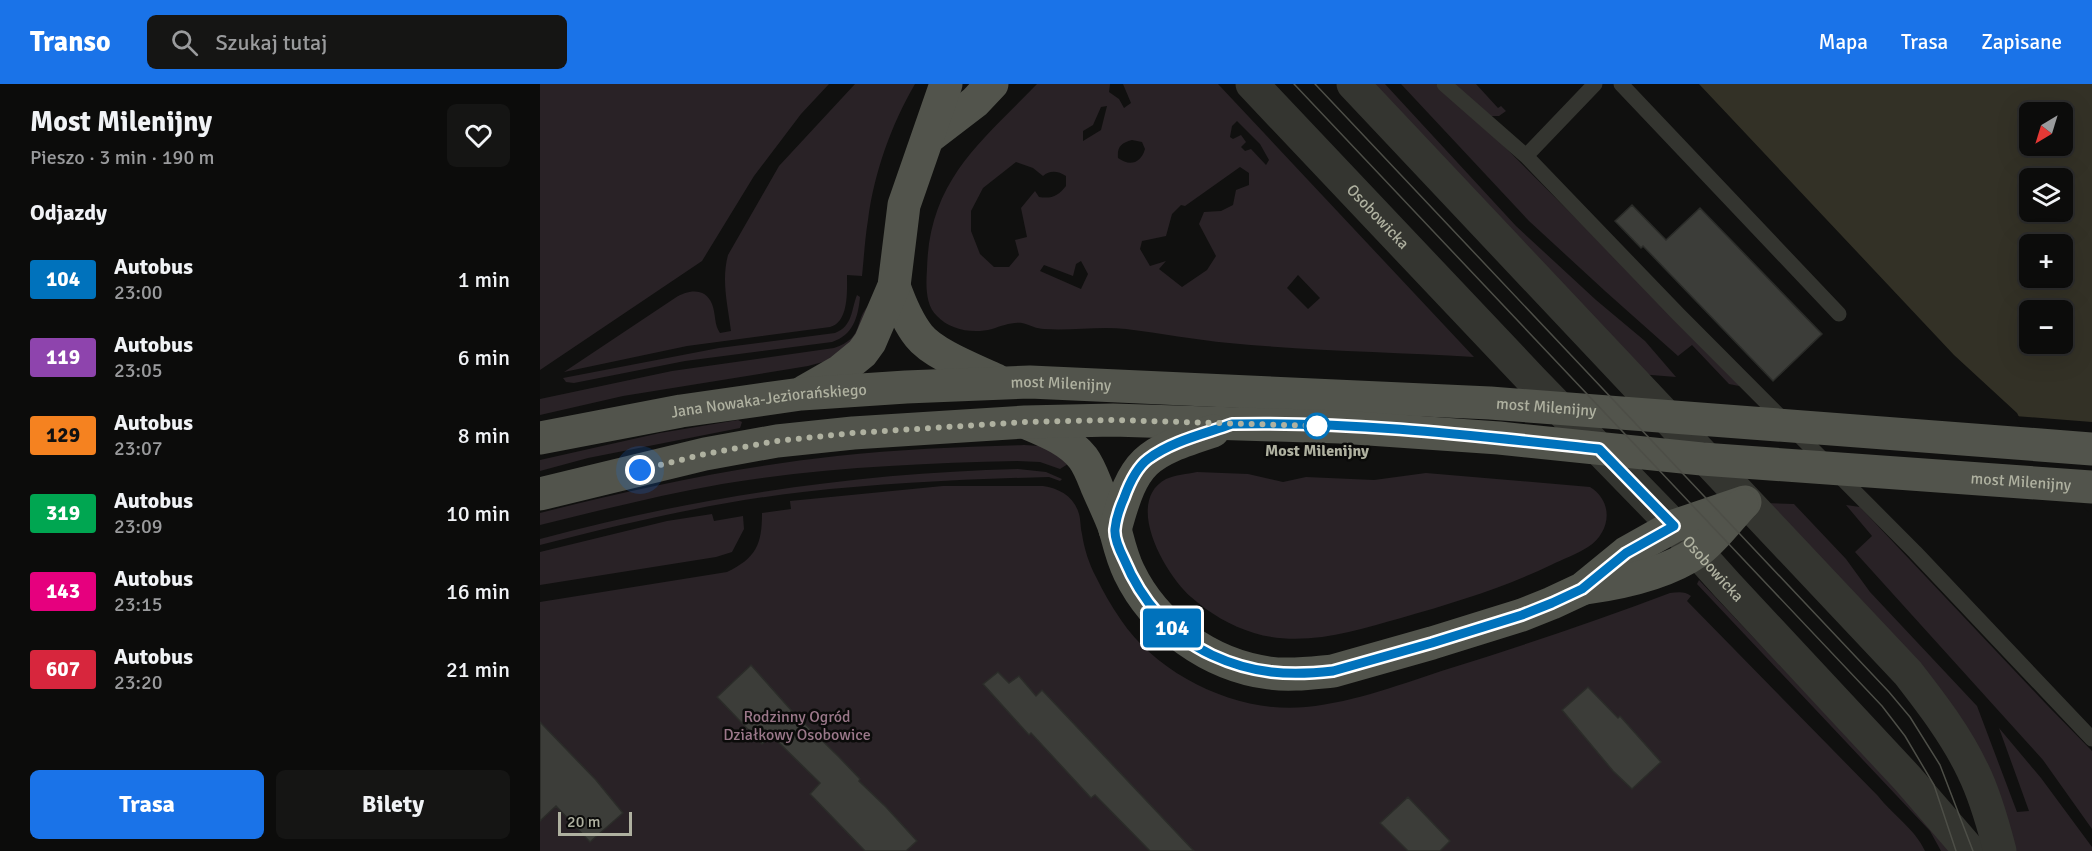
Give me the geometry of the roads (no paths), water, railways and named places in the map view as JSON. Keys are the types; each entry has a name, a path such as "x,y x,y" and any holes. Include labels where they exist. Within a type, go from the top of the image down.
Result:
{"main road":[{"path":"801,394 840,371 870,342 894,286 904,206 946,84"},
{"path":"928,138 975,102 992,84"},
{"path":"894,286 906,317 920,338 957,362 1000,382"},
{"name":"Jana Nowaka-Jeziorańskiego","path":"540,438 681,411 801,394 1000,382"},
{"name":"most Milenijny","path":"1000,382 1314,393 1490,403 2092,448"},
{"path":"540,494 705,454 777,441 853,433 1025,422 1113,420 1232,424"},
{"path":"1025,422 1055,435 1082,456 1115,530 1120,551 1138,589 1164,621 1188,641 1211,655 1238,666 1269,673 1301,674 1333,671 1522,615 1582,589 1620,583 1677,564 1698,552 1745,502"},
{"path":"1115,530 1129,485 1146,460 1170,445 1232,424"},
{"name":"most Milenijny","path":"1232,424 1340,427 1524,441 1702,459 2092,487"},
{"path":"1582,589 1626,553 1674,526 1745,502"}],"street":[{"name":"Osobowicka","path":"1252,84 1533,381 1674,526 1726,585 1907,778 1970,851"},
{"path":"1353,84 1908,673 1945,722 1974,772 1994,827 2000,851"}],"lane":[{"path":"1444,84 1526,156 1679,315 1915,552 2092,739"},
{"path":"1526,156 1595,84"},
{"path":"1621,84 1839,314"}],"tram line":[{"path":"1294,84 1882,706 1905,736 1934,785 1956,851"},
{"path":"1315,84 1889,692 1910,717 1940,765 1973,851"}],"place":[{"name":"Most Milenijny","path":"1317,426"}],"park label":[{"name":"Rodzinny Ogród Działkowy Osobowice","path":"797,726"}]}
